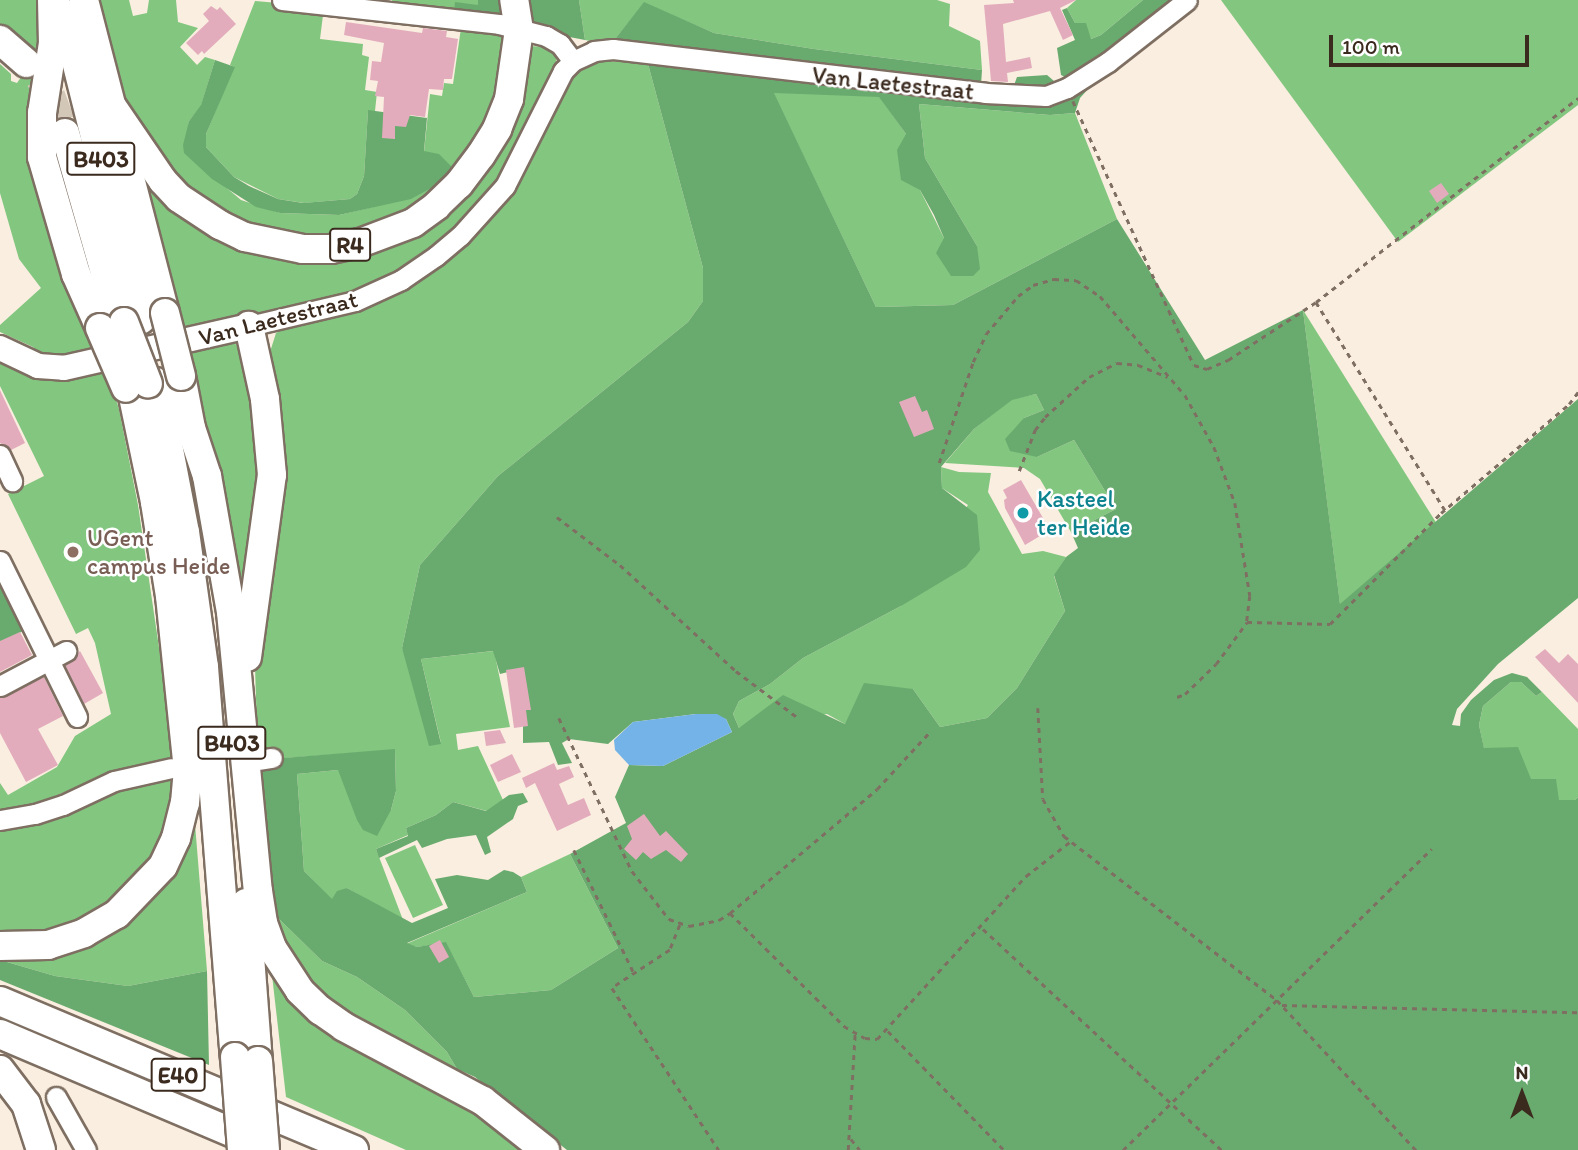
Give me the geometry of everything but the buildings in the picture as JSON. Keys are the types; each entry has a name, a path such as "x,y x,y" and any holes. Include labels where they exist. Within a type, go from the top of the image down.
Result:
{"highway":[{"path":"52,0 54,33 42,113 42,157 76,274 129,321"},
{"name":"B403","path":"60,0 129,321 146,387 207,476 231,612 263,923 284,970 300,991 344,1027 483,1101 545,1150"},
{"name":"R4","path":"84,0 113,107 163,181 179,198 220,225 271,244 303,249 331,249 360,243 413,223 459,184 497,129 509,99 519,30 514,0"},
{"path":"0,40 26,62"},
{"name":"B403","path":"113,107 129,321"},
{"path":"0,946 48,945 84,933 117,914 163,866 176,838 186,803 188,770 146,387 129,321 109,286 65,133"},
{"name":"B403","path":"243,709 249,633 272,475 265,398 249,326"},
{"name":"B403","path":"180,434 227,689 247,1059 242,1150"},
{"name":"E40","path":"0,1001 354,1150"},
{"name":"E40","path":"0,1034 274,1150"},
{"path":"0,1048 236,1150"},
{"name":"B403","path":"247,1059 265,1150"},
{"path":"0,1070 26,1104 41,1150"}],"main road":[{"name":"Van Laetestraat","path":"0,348 38,366 64,368 249,326"}],"street":[{"path":"282,0 466,18 546,36 560,44 573,61"},
{"name":"Van Laetestraat","path":"249,326 365,297 415,271 460,236 505,186 553,84 573,61 594,51 613,50 1017,96 1046,96 1068,88 1108,62 1187,0"},
{"path":"0,455 12,481"},
{"path":"0,561 78,717"},
{"path":"0,686 66,651"},
{"path":"0,820 35,814 114,781 171,768"},
{"path":"56,1097 86,1150"}],"path":[{"path":"1068,88 1194,365 1213,368 1316,302 1578,99"},
{"path":"939,463 973,362 986,334 1018,296 1033,285 1054,279 1076,280 1100,296 1185,395 1214,447 1235,503 1250,597 1247,622 1216,664 1185,694 1177,697"},
{"path":"1316,302 1445,510"},
{"path":"1019,471 1035,430 1045,417 1077,386 1107,366 1128,363 1171,378"},
{"path":"1247,622 1329,624 1445,510 1569,404 1578,392"},
{"path":"558,517 620,565 736,671 796,717"},
{"path":"1038,708 1043,799 1064,836 1277,1000 1416,1150"},
{"path":"559,718 632,871 669,919 680,925 719,920 730,913 877,789 928,734"},
{"path":"730,913 844,1026 865,1038 877,1039 888,1031 1026,876 1071,841"},
{"path":"1123,1150 1431,849"},
{"path":"574,850 634,973"},
{"path":"680,925 670,950 612,988 719,1150"},
{"path":"982,928 1222,1150"},
{"path":"1282,1005 1578,1012"},
{"path":"888,1031 1004,1150"},
{"path":"848,1150 851,1139 855,1033"},
{"path":"851,1139 860,1150"}],"green space":[{"path":"0,0 41,0 41,40 32,93 93,356 44,359 33,347 0,332 0,325 41,288 19,259 0,193 0,64 11,74 11,81 17,83 28,67 31,52 26,42 20,42 0,26"},
{"path":"97,0 129,0 133,16 147,13 149,0 176,0 178,22 198,28 180,47 197,65 205,57 215,60 201,106 189,121 185,153 241,200 280,213 339,215 373,207 424,152 430,94 442,96 444,83 453,84 461,28 500,35 510,44 485,137 411,216 302,243 193,203 131,120"},
{"path":"392,0 478,0 479,5 454,13 394,7"},
{"path":"478,0 501,0 506,20 454,13 455,2 478,5"},
{"path":"522,0 579,0 585,40 528,29"},
{"path":"579,0 937,0 950,4 949,26 980,41 982,70 814,49 714,33 644,3 612,43 600,43 585,40"},
{"path":"1076,0 1143,0 1101,35 1091,39 1075,23 1067,8"},
{"path":"1143,0 1178,0 1069,79 1061,75 1057,48 1075,40 1062,10 1067,8 1075,23 1086,23 1091,39 1101,35"},
{"path":"1221,0 1578,0 1578,105 1398,242"},
{"path":"255,1 324,7 320,39 363,44 362,55 369,57 365,90 377,92 375,111 368,111 364,176 357,194 350,199 304,203 278,199 234,177 206,147 206,134 234,67 230,65"},
{"path":"644,2 714,33 814,49 982,70 981,85 1013,88 1017,77 1047,75 1054,81 1053,87 1023,102 1099,77 1080,98 1075,113 1050,115 919,104 925,158 977,246 980,269 973,276 951,276 936,253 944,238 934,215 920,190 901,180 897,150 906,134 879,97 774,93 876,307 953,305 1117,219 1205,360 1303,310 1340,604 1578,399 1578,598 1498,664 1457,709 1452,725 1460,726 1461,714 1471,700 1494,680 1512,673 1527,677 1542,692 1536,696 1521,682 1511,682 1483,706 1479,725 1484,748 1518,747 1531,779 1556,779 1559,800 1575,800 1578,797 1578,1150 567,1150 475,1077 457,1069 447,1052 405,1010 357,977 322,961 276,916 258,760 395,749 396,791 391,810 377,836 363,830 357,820 338,770 297,774 304,871 332,899 337,891 347,888 412,923 448,908 435,879 457,875 488,880 504,870 513,872 521,877 527,892 407,943 417,947 446,942 474,997 551,990 618,948 570,854 626,823 615,797 629,765 663,766 732,732 726,719 696,714 633,722 608,744 569,739 562,743 572,763 558,765 549,742 523,743 523,668 500,674 493,651 421,659 441,744 429,746 402,648 420,565 498,476 688,322 703,301 703,268 648,64 667,67 669,52 612,43","holes":["1036,394 1044,410 1024,418 1005,439 1010,451 1037,457 1074,440 1116,509 1071,532 1078,548 1066,557 1054,575 1065,611 1017,688 987,718 940,727 913,689 864,683 845,724 783,695 739,728 733,714 739,701 770,684 803,658 901,606 966,567 980,550 977,515 942,488 941,467 974,429 1012,400"]},
{"path":"530,46 547,47 556,53 557,68 539,97 527,129 496,187 467,220 398,273 352,294 184,333 142,182 199,229 247,252 302,263 365,257 423,230"},
{"path":"215,60 235,67 206,134 206,147 234,177 249,186 278,199 303,203 350,199 357,194 364,176 368,110 427,118 424,151 439,154 454,169 444,181 411,199 339,215 280,213 256,207 212,179 184,153 183,145 189,121 201,105"},
{"path":"594,60 648,64 703,268 703,301 688,322 498,476 420,565 402,648 441,743 421,659 494,651 510,727 456,734 458,750 478,746 503,800 487,811 453,802 436,815 406,828 408,835 376,849 403,920 347,888 332,900 304,871 297,774 338,770 391,810 396,791 395,750 258,760 255,667 284,505 270,352 276,333 288,327 339,317 375,302 423,278 468,244 501,206 525,172 548,110 564,80"},
{"path":"773,92 879,96 906,134 920,190 944,238 977,246 925,158 919,104 1050,115 1075,113 1117,219 953,305 876,307"},
{"path":"1303,310 1437,524 1340,605"},
{"path":"233,341 248,359 262,464 242,607 190,347"},
{"name":"UGent campus Heide","path":"0,357 105,365 119,409 138,505 175,756 111,773 33,805 0,811 0,783 8,795 57,767 75,736 111,714 95,643 88,628 76,634 8,494 44,476 0,386"},
{"path":"1036,394 1044,410 1024,418 1037,457 1074,440 1116,509 1071,532 1040,479 1024,468 945,463 974,429 1012,399"},
{"path":"941,467 959,472 991,473 988,492 1022,554 1043,551 1066,557 1054,576 1065,611 1017,688 987,718 940,727 913,689 845,724 827,714 739,728 733,714 739,701 770,684 803,658 901,606 968,505 942,488"},
{"path":"0,569 29,628 0,643"},
{"path":"1511,682 1521,682 1536,696 1542,692 1578,729 1578,797 1575,800 1559,800 1484,749 1479,725 1483,706"},
{"path":"175,775 171,810 150,861 109,905 79,922 46,931 0,933 0,826 116,787"},
{"path":"523,793 528,802 518,806 513,819 487,837 491,852 485,855 476,835 447,839 422,848 417,840 379,858 376,849 408,836 406,828 436,815 453,802 486,811 509,795"},
{"path":"194,812 207,971 128,986 55,976 0,960 84,940"},
{"path":"415,845 443,905 413,918 385,858"},
{"path":"570,854 618,948 551,990 474,997 446,943 417,947 406,944 527,892 521,877"},
{"path":"276,916 322,961 357,977 405,1010 447,1052 457,1069 349,1014 328,999 306,976 287,946"},
{"path":"0,960 55,976 128,986 207,971 209,1065 0,980"},
{"path":"272,975 305,1014 432,1082 531,1150 406,1150 286,1097"}],"water":[{"path":"717,714 726,719 732,732 663,766 629,765 615,750 614,740 633,722"}],"tunnel":[{"path":"39,78 51,95 65,133"}],"place":[{"name":"Kasteel ter Heide","path":"1023,513"},
{"name":"UGent campus Heide","path":"73,552"}]}
